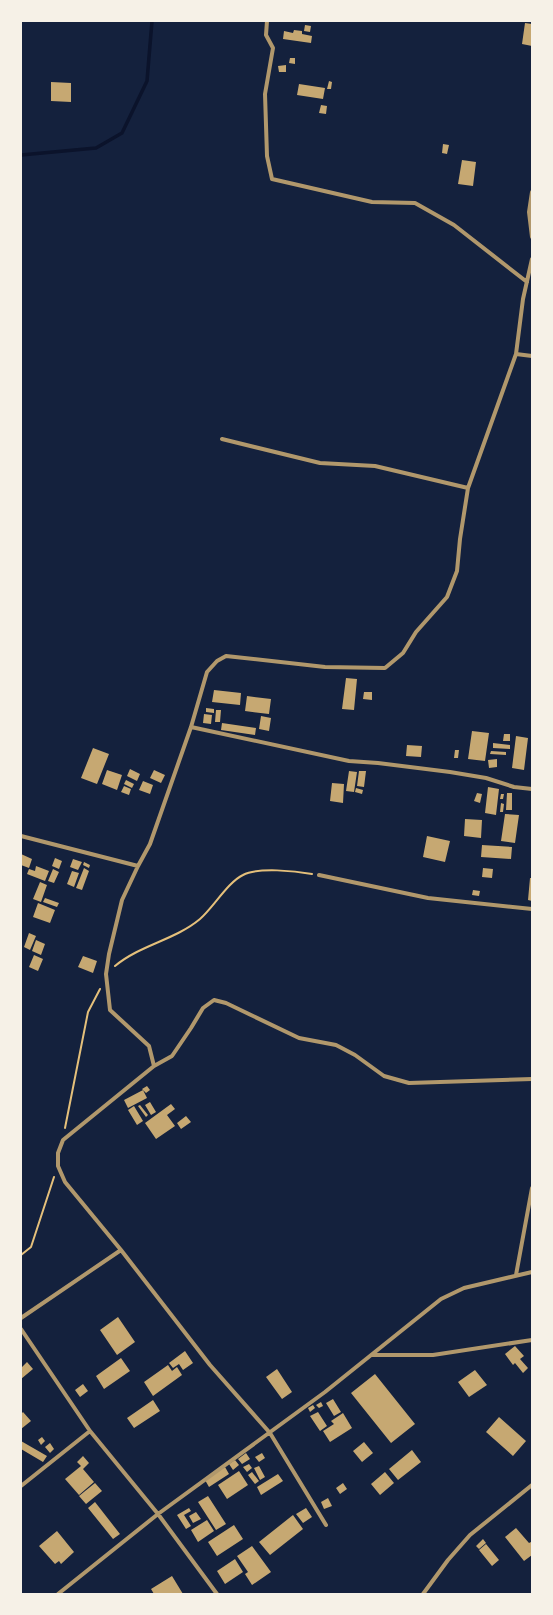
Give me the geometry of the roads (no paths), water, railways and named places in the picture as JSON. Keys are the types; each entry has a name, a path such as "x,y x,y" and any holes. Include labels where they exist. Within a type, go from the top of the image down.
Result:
{"street":[{"path":"267,21 266,35 273,48 265,94 267,156 272,179 372,202 415,203 454,225 527,282"},
{"path":"532,192 529,212 532,237"},
{"path":"154,1066 149,1046 110,1010 106,974 109,954 122,900 150,844 191,727 207,672 217,661 226,656 325,667 385,668 403,653 416,632 447,597 457,571 460,539 468,488 516,354 532,259"},
{"path":"516,354 532,356"},
{"path":"222,439 320,464 375,466 468,488"},
{"path":"191,727 349,761 450,772 486,778 514,787 532,789"},
{"path":"21,836 138,866"},
{"path":"319,875 428,898 532,908"},
{"path":"326,1525 270,1432 210,1365 121,1250 65,1182 58,1166 58,1153 63,1140 154,1066 172,1056 203,1008 214,1000 226,1003 299,1038 336,1046 355,1056 384,1076 409,1083 532,1079"},
{"path":"516,1275 532,1188"},
{"path":"21,1318 121,1250"},
{"path":"59,1594 158,1514 325,1392 373,1355 409,1324 442,1300 464,1288 532,1272"},
{"path":"21,1330 90,1431 158,1514 217,1594"},
{"path":"373,1355 433,1355 532,1340"},
{"path":"21,1486 90,1431"},
{"path":"423,1594 448,1560 470,1535 532,1485"}],"waterway":[{"path":"21,155 96,148 122,133 147,81 152,21"}]}
